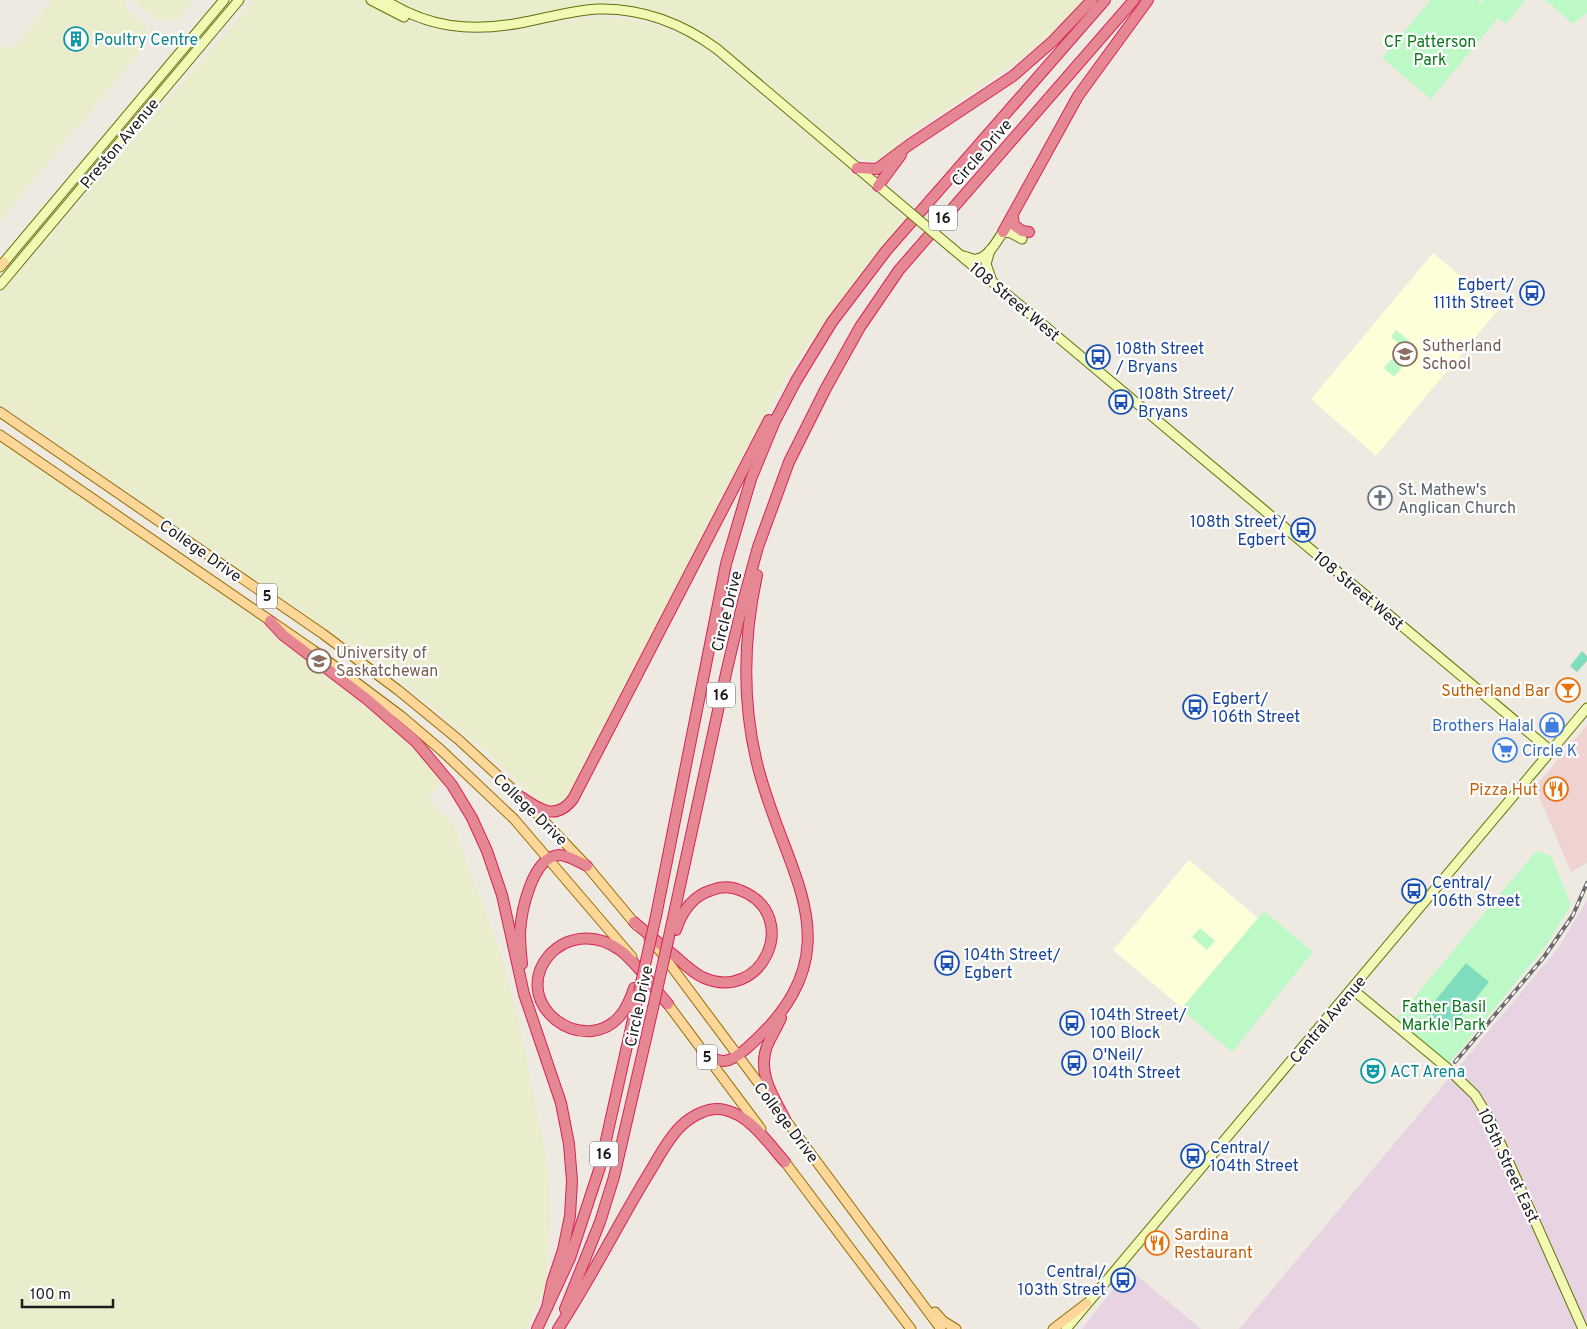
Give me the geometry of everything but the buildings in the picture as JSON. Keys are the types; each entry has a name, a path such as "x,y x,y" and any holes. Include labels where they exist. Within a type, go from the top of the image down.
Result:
{"highway":[{"path":"856,168 877,169 909,145 1013,76 1053,41 1092,0"},
{"name":"Circle Drive","path":"537,1329 570,1258 600,1167 637,990 646,963 656,916 726,564 758,460 775,421 809,358 835,318 886,251 1105,0"},
{"name":"Circle Drive","path":"557,1329 600,1222 614,1177 672,934 744,598 758,547 789,462 826,388 860,327 899,270 1134,0"},
{"path":"1003,232 1078,96 1148,0"},
{"path":"878,186 909,145"},
{"path":"1012,218 1014,225 1025,235"},
{"path":"521,797 537,808 551,812 561,810 573,799 751,452 789,386 809,358"},
{"path":"785,1119 766,1083 764,1060 767,1045 796,989 804,966 808,942 806,917 797,878 760,778 747,708 746,667 748,633 755,584 773,510 789,462"},
{"path":"270,621 283,635 401,728 428,756 452,785 472,818 493,867 502,895 524,994 561,1103 568,1134 571,1164 571,1198 567,1232 561,1259 552,1283 547,1308"},
{"path":"528,1004 520,936 521,919 531,883 539,869 549,859 557,855 562,855 587,866"},
{"path":"634,922 703,978 727,982 737,981 756,972 769,953 772,940 772,931 766,912 754,898 738,890 718,888 702,894 689,904 672,934"},
{"path":"637,990 621,1017 603,1028 582,1031 571,1029 550,1016 544,1006 538,985 540,974 549,954 565,942 576,938 586,938 599,940 620,950 668,1004"},
{"path":"702,1050 711,1058 720,1062 737,1056 764,1032 790,999"},
{"path":"557,1329 578,1299 666,1145 689,1119 706,1111 714,1110 724,1110 734,1114 747,1121 758,1131 784,1162"}],"main road":[{"name":"College Drive","path":"0,413 372,670 424,711 521,797 587,866 660,951 941,1329"},
{"name":"College Drive","path":"0,435 355,680 434,744 500,805 629,952 784,1162 912,1329"},
{"path":"911,1288 943,1321 956,1329"},
{"path":"1053,1329 1087,1303"}],"street":[{"name":"Preston Avenue","path":"1,265 224,0"},
{"name":"Preston Avenue","path":"0,285 239,0"},
{"name":"108 Street West","path":"371,0 384,8 406,17 414,20 418,18"},
{"name":"108 Street West","path":"385,0 418,18 441,24 477,28 500,26 588,10 624,11 655,17 691,32 717,49 856,168 1551,751"},
{"path":"957,252 974,260 980,259 990,250 1003,232 1025,235"},
{"path":"990,250 986,264 992,281"},
{"name":"Central Avenue","path":"1066,1329 1587,708"},
{"name":"105th Street East","path":"1353,988 1446,1066 1475,1095 1490,1120 1583,1329"}],"shaded area":[{"path":"53,0 126,0 124,7 147,26 147,43 0,221 0,45 7,49 14,46"},
{"path":"134,0 193,0 177,20 157,20"},
{"path":"253,0 366,0 401,19 433,29 467,34 504,33 561,21 596,17 629,19 666,28 693,40 721,61 823,146 907,220 836,305 787,376 720,500 572,792 566,801 554,808 544,806 539,802 486,751 394,676 0,404 0,294"},
{"path":"390,0 1085,0 1042,43 973,92 915,129 885,158 880,161 869,162 854,156 735,57 695,29 671,18 633,8 490,23 465,23 420,14"},
{"name":"Sutherland School","path":"1433,253 1500,308 1376,456 1311,399"},
{"path":"0,442 270,628 398,728 442,781 427,800 452,822 502,958 521,1031 548,1167 550,1218 545,1288 526,1329 0,1329"},
{"path":"1587,725 1587,863 1571,872 1535,787"},
{"path":"1189,860 1259,919 1183,1009 1113,950"},
{"path":"1587,900 1587,1329 1239,1329 1559,947"},
{"path":"1129,1269 1201,1329 1082,1329"}],"green space":[{"name":"CF Patterson Park","path":"1431,0 1477,0 1481,3 1483,0 1526,0 1506,24 1498,18 1431,99 1382,58"},
{"path":"1545,0 1587,0 1587,13 1573,24"},
{"path":"1396,330 1418,348 1394,377 1384,368 1402,347 1391,337"},
{"path":"1582,651 1587,656 1587,661 1577,672 1570,666"},
{"name":"Father Basil Markle Park","path":"1536,851 1551,856 1571,905 1545,947 1446,1067 1393,1023"},
{"path":"1264,911 1313,952 1232,1052 1181,1009"},
{"path":"1200,928 1215,941 1207,950 1192,937"},
{"path":"1466,963 1489,982 1448,1032 1425,1013"}],"railway":[{"path":"1455,1062 1544,957 1573,915 1587,883"}],"place":[{"name":"Poultry Centre","path":"76,39"},
{"name":"Egbert/ 111th Street","path":"1532,293"},
{"name":"Sutherland School","path":"1405,354"},
{"name":"108th Street / Bryans","path":"1098,357"},
{"name":"108th Street/ Bryans","path":"1121,402"},
{"name":"St. Mathew's Anglican Church","path":"1380,498"},
{"name":"108th Street/ Egbert","path":"1303,530"},
{"name":"University of Saskatchewan","path":"319,661"},
{"name":"Sutherland Bar","path":"1568,690"},
{"name":"Egbert/ 106th Street","path":"1195,707"},
{"name":"Brothers Halal","path":"1552,725"},
{"name":"Circle K","path":"1505,750"},
{"name":"Pizza Hut","path":"1556,789"},
{"name":"Central/ 106th Street","path":"1414,891"},
{"name":"104th Street/ Egbert","path":"947,963"},
{"name":"104th Street/ 100 Block","path":"1072,1023"},
{"name":"O'Neil/ 104th Street","path":"1074,1063"},
{"name":"ACT Arena","path":"1373,1071"},
{"name":"Central/ 104th Street","path":"1193,1156"},
{"name":"Sardina Restaurant","path":"1157,1243"},
{"name":"Central/ 103th Street","path":"1123,1280"}]}
